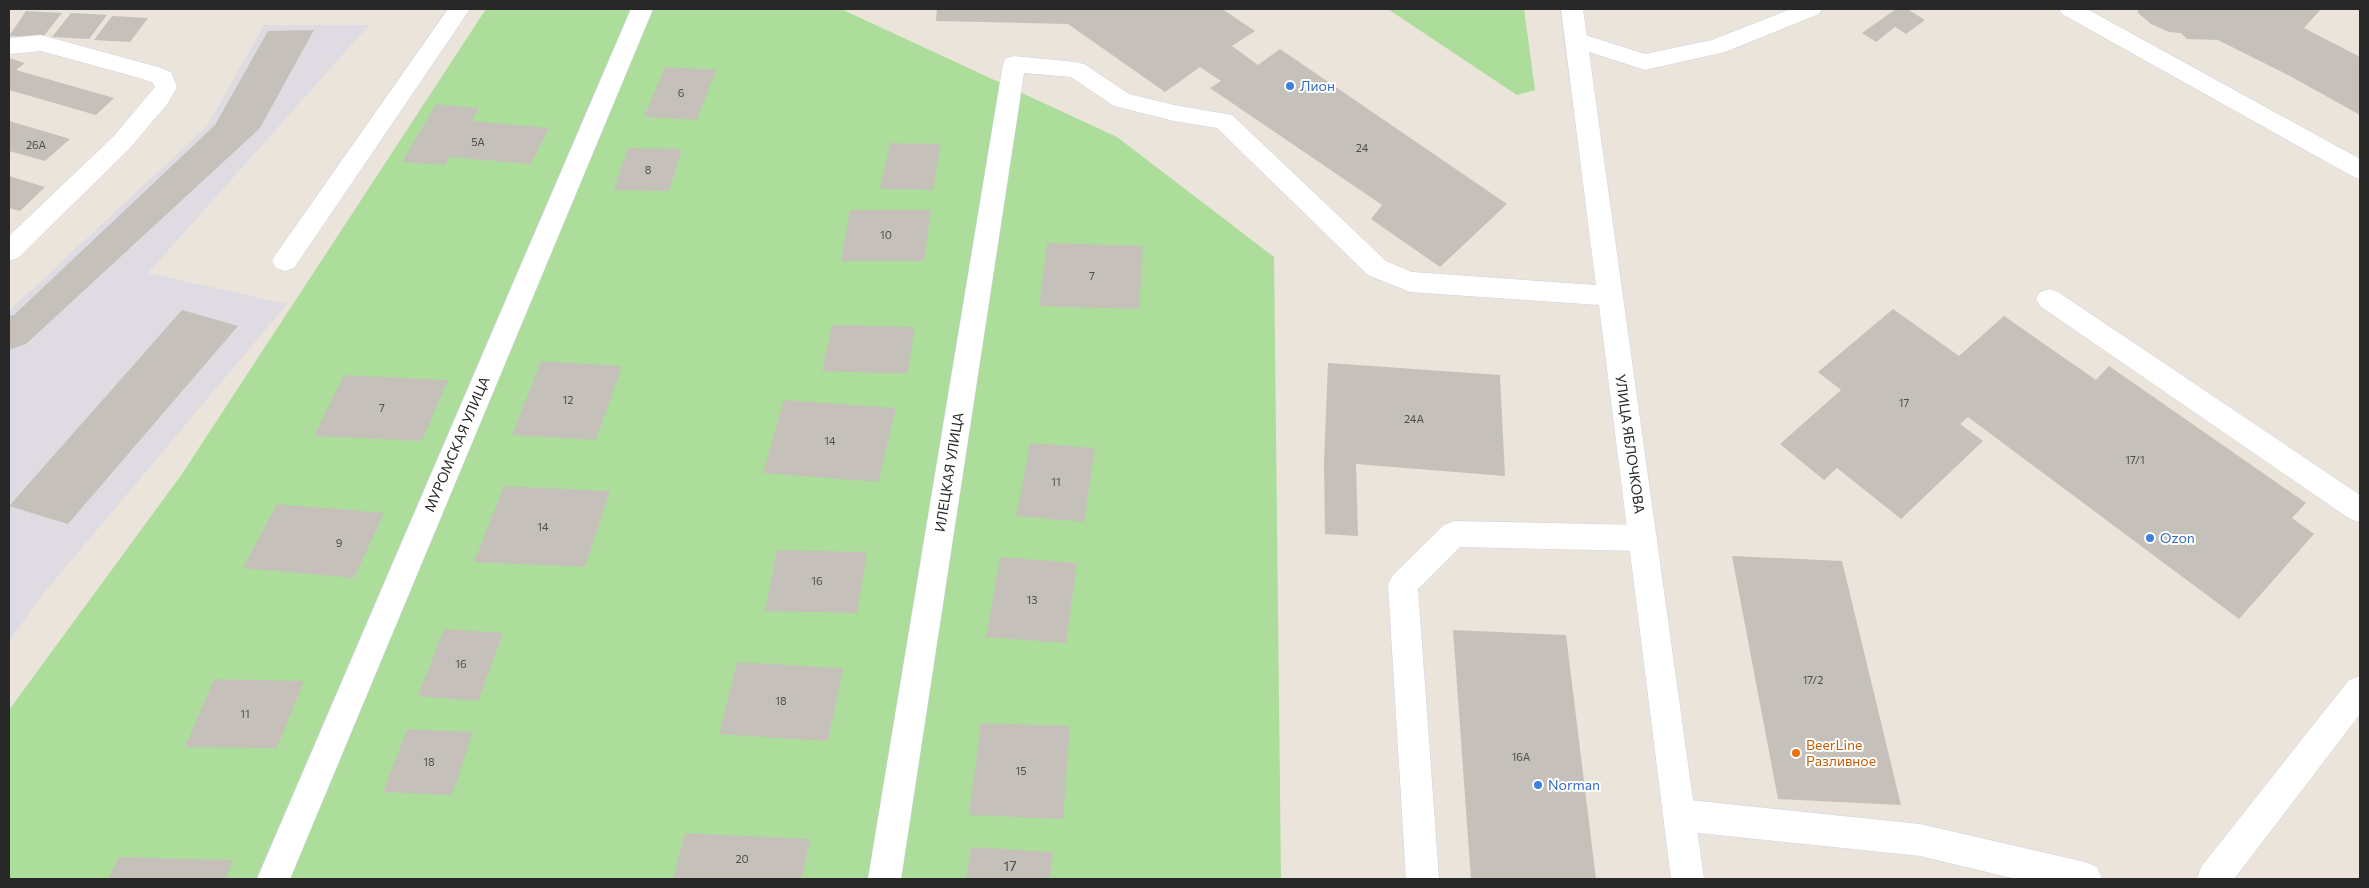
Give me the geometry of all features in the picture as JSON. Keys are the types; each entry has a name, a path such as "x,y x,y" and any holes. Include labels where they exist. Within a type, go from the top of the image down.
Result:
{"street":[{"path":"285,262 459,9"},
{"name":"МУРОМСКАЯ УЛИЦА","path":"273,879 642,9"},
{"name":"УЛИЦА ЯБЛОЧКОВА","path":"1572,9 1688,879"},
{"path":"1576,40 1646,62 1717,47 1811,9"},
{"path":"2070,9 2360,170"},
{"path":"9,46 41,44 150,73 163,78 166,87 160,98 122,142 9,251"},
{"name":"ИЛЕЦКАЯ УЛИЦА","path":"884,879 1014,64 1076,70 1122,100 1174,113 1224,121 1376,268 1410,282 1610,296"},
{"path":"2049,299 2360,510"},
{"path":"1422,879 1403,584 1454,534 1643,538"},
{"path":"2213,879 2360,690"},
{"path":"1680,815 1920,840 2085,879"}],"shaded area":[{"path":"264,25 369,25 148,273 287,304 48,588 9,641 9,311 207,126"}],"green space":[{"path":"486,9 841,9 1117,137 1274,257 1281,879 9,879 9,710 182,474"},
{"path":"1388,9 1524,9 1535,90 1517,95"}],"building":[{"path":"937,9 1222,9 1255,31 1232,46 1258,65 1280,49 1507,204 1440,267 1371,219 1382,205 1210,88 1221,81 1200,67 1165,92 1068,24 936,21"},
{"path":"1896,9 1907,9 1925,20 1906,34 1895,27 1876,42 1862,33"},
{"path":"2138,9 2321,9 2304,28 2360,57 2360,115 2290,76 2218,40 2187,39 2181,33 2169,32 2151,24 2138,13"},
{"path":"26,11 62,13 43,37 9,36"},
{"path":"71,13 107,15 89,39 52,37"},
{"path":"112,16 148,18 130,42 94,40"},
{"path":"314,30 260,128 26,344 9,350 9,316 14,315 215,125 268,31"},
{"path":"9,58 25,63 16,70 114,98 96,115 9,90"},
{"path":"665,67 716,70 697,120 644,117"},
{"path":"436,104 479,108 472,121 549,128 531,164 450,157 445,165 402,162"},
{"path":"9,121 70,139 45,161 9,151"},
{"path":"890,143 941,144 933,190 880,189"},
{"path":"628,148 682,149 669,191 614,190"},
{"path":"9,176 45,187 20,211 9,208"},
{"path":"850,210 931,210 924,261 841,261"},
{"path":"1047,243 1143,246 1139,309 1039,306"},
{"path":"1893,309 1959,356 2004,316 2096,380 2109,366 2306,503 2292,518 2314,534 2239,619 1968,417 1960,424 1983,441 1901,519 1837,468 1824,480 1780,444 1841,390 1818,372"},
{"path":"182,310 238,326 68,524 9,506"},
{"path":"832,325 915,327 907,374 822,371"},
{"path":"541,361 622,366 596,440 512,435"},
{"path":"1328,363 1500,375 1505,476 1356,464 1358,536 1325,534 1324,462"},
{"path":"344,375 448,380 422,441 314,436"},
{"path":"784,400 896,408 878,482 763,473"},
{"path":"1030,443 1095,448 1084,522 1016,516"},
{"path":"504,486 610,491 585,567 474,562"},
{"path":"277,504 384,513 354,578 243,568"},
{"path":"777,550 867,552 857,613 765,611"},
{"path":"1732,556 1842,561 1901,805 1778,799"},
{"path":"1000,557 1077,563 1066,643 986,637"},
{"path":"444,629 503,633 478,701 418,696"},
{"path":"1453,630 1566,635 1596,879 1471,879"},
{"path":"737,662 843,668 828,741 719,734"},
{"path":"214,679 304,681 277,748 185,747"},
{"path":"981,723 1070,726 1063,819 969,815"},
{"path":"407,729 473,732 452,795 383,792"},
{"path":"685,833 810,839 802,879 673,879"},
{"path":"971,847 1053,852 1050,879 966,879"},
{"path":"119,857 233,860 226,879 108,879"}],"place":[{"name":"Лион","path":"1290,86"},
{"name":"Ozon","path":"2150,538"},
{"name":"BeerLine Разливное","path":"1796,753"},
{"name":"Norman","path":"1538,785"}]}
